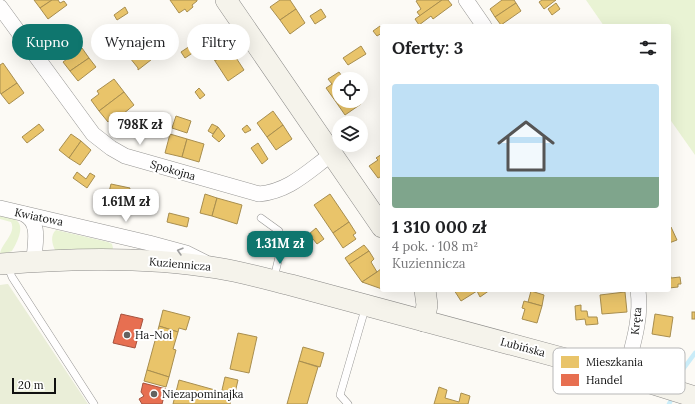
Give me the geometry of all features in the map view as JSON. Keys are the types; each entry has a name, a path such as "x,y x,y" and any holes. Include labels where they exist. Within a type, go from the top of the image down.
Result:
{"main road":[{"path":"226,0 380,224"},
{"name":"Kuziennicza","path":"3,264 123,260 175,263 216,268 273,280 424,321"},
{"path":"424,321 427,305 425,292"},
{"name":"Lubińska","path":"424,321 553,356"}],"street":[{"path":"466,0 483,24"},
{"name":"Spokojna","path":"0,8 93,134 111,148 125,156 259,194 271,192 289,185 332,154"},
{"name":"Kwiatowa","path":"0,208 78,225 186,253 216,268"},
{"path":"24,214 32,219 36,227 34,262"},
{"name":"Kręta","path":"633,348 638,317 638,292"}],"lane":[{"path":"261,218 279,231 282,244 273,280"},
{"path":"3,264 94,404"},
{"path":"348,404 340,395 365,305"}],"green space":[{"path":"586,0 695,0 695,155 671,121 671,24 603,24"},
{"path":"0,216 16,220 19,223 20,231 18,240 12,251 0,255 12,231 12,226 11,222 0,219"},
{"path":"56,230 108,242 112,244 113,248 112,250 55,250 52,237"},
{"path":"8,284 88,404 0,404 0,285"}],"building: Mieszkania":[{"path":"34,0 52,0 40,8"},
{"path":"52,0 58,0 60,3 64,1 67,5 48,19 40,8"},
{"path":"170,0 197,1 187,12 185,9 179,13"},
{"path":"280,0 290,0 296,9 280,20 270,7"},
{"path":"442,0 420,16 417,12 421,9 416,1"},
{"path":"442,0 448,0 452,5 433,19 431,16 420,24 418,24 415,19"},
{"path":"502,0 514,0 516,3 495,17 490,9"},
{"path":"542,0 556,0 544,9 539,2"},
{"path":"516,3 521,11 502,24 500,24 495,17"},
{"path":"556,3 560,9 552,15 548,9"},
{"path":"125,7 128,13 117,20 114,15"},
{"path":"296,9 305,23 290,34 280,20"},
{"path":"321,9 326,17 315,24 310,16"},
{"path":"380,26 380,34 377,36 373,31"},
{"path":"361,46 366,54 348,65 343,58"},
{"path":"187,48 187,57 185,58 181,52"},
{"path":"83,49 89,58 70,71 63,62 66,60 83,60"},
{"path":"89,58 96,67 78,81 70,71"},
{"path":"132,60 151,60 138,70"},
{"path":"238,60 244,70 228,81 215,61"},
{"path":"3,63 17,83 1,94 0,65"},
{"path":"332,76 332,84 328,79"},
{"path":"114,79 124,92 99,111 91,100 99,94 97,91"},
{"path":"17,83 24,93 9,104 1,94"},
{"path":"332,84 332,96 326,88"},
{"path":"199,88 205,95 200,99 195,92"},
{"path":"124,92 134,105 118,118 116,115 108,122 99,111"},
{"path":"340,108 355,108 345,115"},
{"path":"273,111 283,125 267,137 257,123"},
{"path":"176,116 191,121 187,133 172,128"},
{"path":"39,124 44,130 27,143 22,137"},
{"path":"212,124 218,127 213,134 208,131"},
{"path":"247,125 251,130 245,133 242,129"},
{"path":"283,125 292,139 276,150 267,137"},
{"path":"218,127 225,136 219,142 212,136"},
{"path":"71,134 81,141 69,158 59,150"},
{"path":"170,134 187,139 182,157 165,153"},
{"path":"187,139 204,144 199,162 182,157"},
{"path":"81,141 91,150 80,165 69,158"},
{"path":"258,143 268,159 262,164 251,148"},
{"path":"380,155 380,177 378,178 369,166 378,160 376,158"},
{"path":"77,172 86,179 90,173 95,176 87,188 73,178"},
{"path":"111,184 130,188 125,207 117,205 116,207 106,204"},
{"path":"205,194 217,198 212,216 200,213"},
{"path":"330,194 349,222 333,233 314,205"},
{"path":"217,198 242,205 237,224 212,216"},
{"path":"169,213 189,218 187,227 167,222"},
{"path":"349,222 356,233 353,235 356,239 343,248 333,233"},
{"path":"671,227 677,240 671,242"},
{"path":"316,228 324,239 317,244 309,234"},
{"path":"364,245 369,251 349,264 345,258"},
{"path":"369,251 374,259 371,262 377,272 362,282 349,264"},
{"path":"380,270 380,288 362,282"},
{"path":"680,277 681,284 678,284 678,287 671,288 671,278"},
{"path":"455,292 475,292 461,301"},
{"path":"478,292 487,292 480,297"},
{"path":"531,292 544,295 542,306 528,302"},
{"path":"625,292 627,312 602,314 600,295"},
{"path":"524,301 542,306 537,323 522,319 525,309 522,308"},
{"path":"581,305 581,311 587,311 588,317 597,317 598,324 586,325 585,319 576,320 575,306"},
{"path":"163,310 190,317 186,330 179,328 178,332 159,326"},
{"path":"692,312 695,312 695,319 692,319"},
{"path":"655,314 673,317 670,337 652,334"},
{"path":"159,326 178,332 173,349 176,350 169,377 147,370"},
{"path":"238,333 257,337 249,373 230,369"},
{"path":"303,347 324,353 320,367 299,361"},
{"path":"299,361 318,367 307,404 287,404"},
{"path":"147,370 169,377 166,387 144,381"},
{"path":"225,377 238,380 235,393 222,390"},
{"path":"179,380 233,395 230,404 173,404"},
{"path":"439,387 447,390 445,398 459,402 461,393 470,396 468,404 434,404"}],"building: Handel":[{"name":"Ha-Noi","path":"121,314 143,319 135,348 113,343"},
{"name":"Niezapominajka","path":"143,383 166,389 162,404 142,404 139,399 144,396 141,392"}],"waterway":[{"path":"685,367 695,353"}],"place":[{"name":"Ha-Noi","path":"127,335"},
{"name":"Niezapominajka","path":"154,394"}]}
